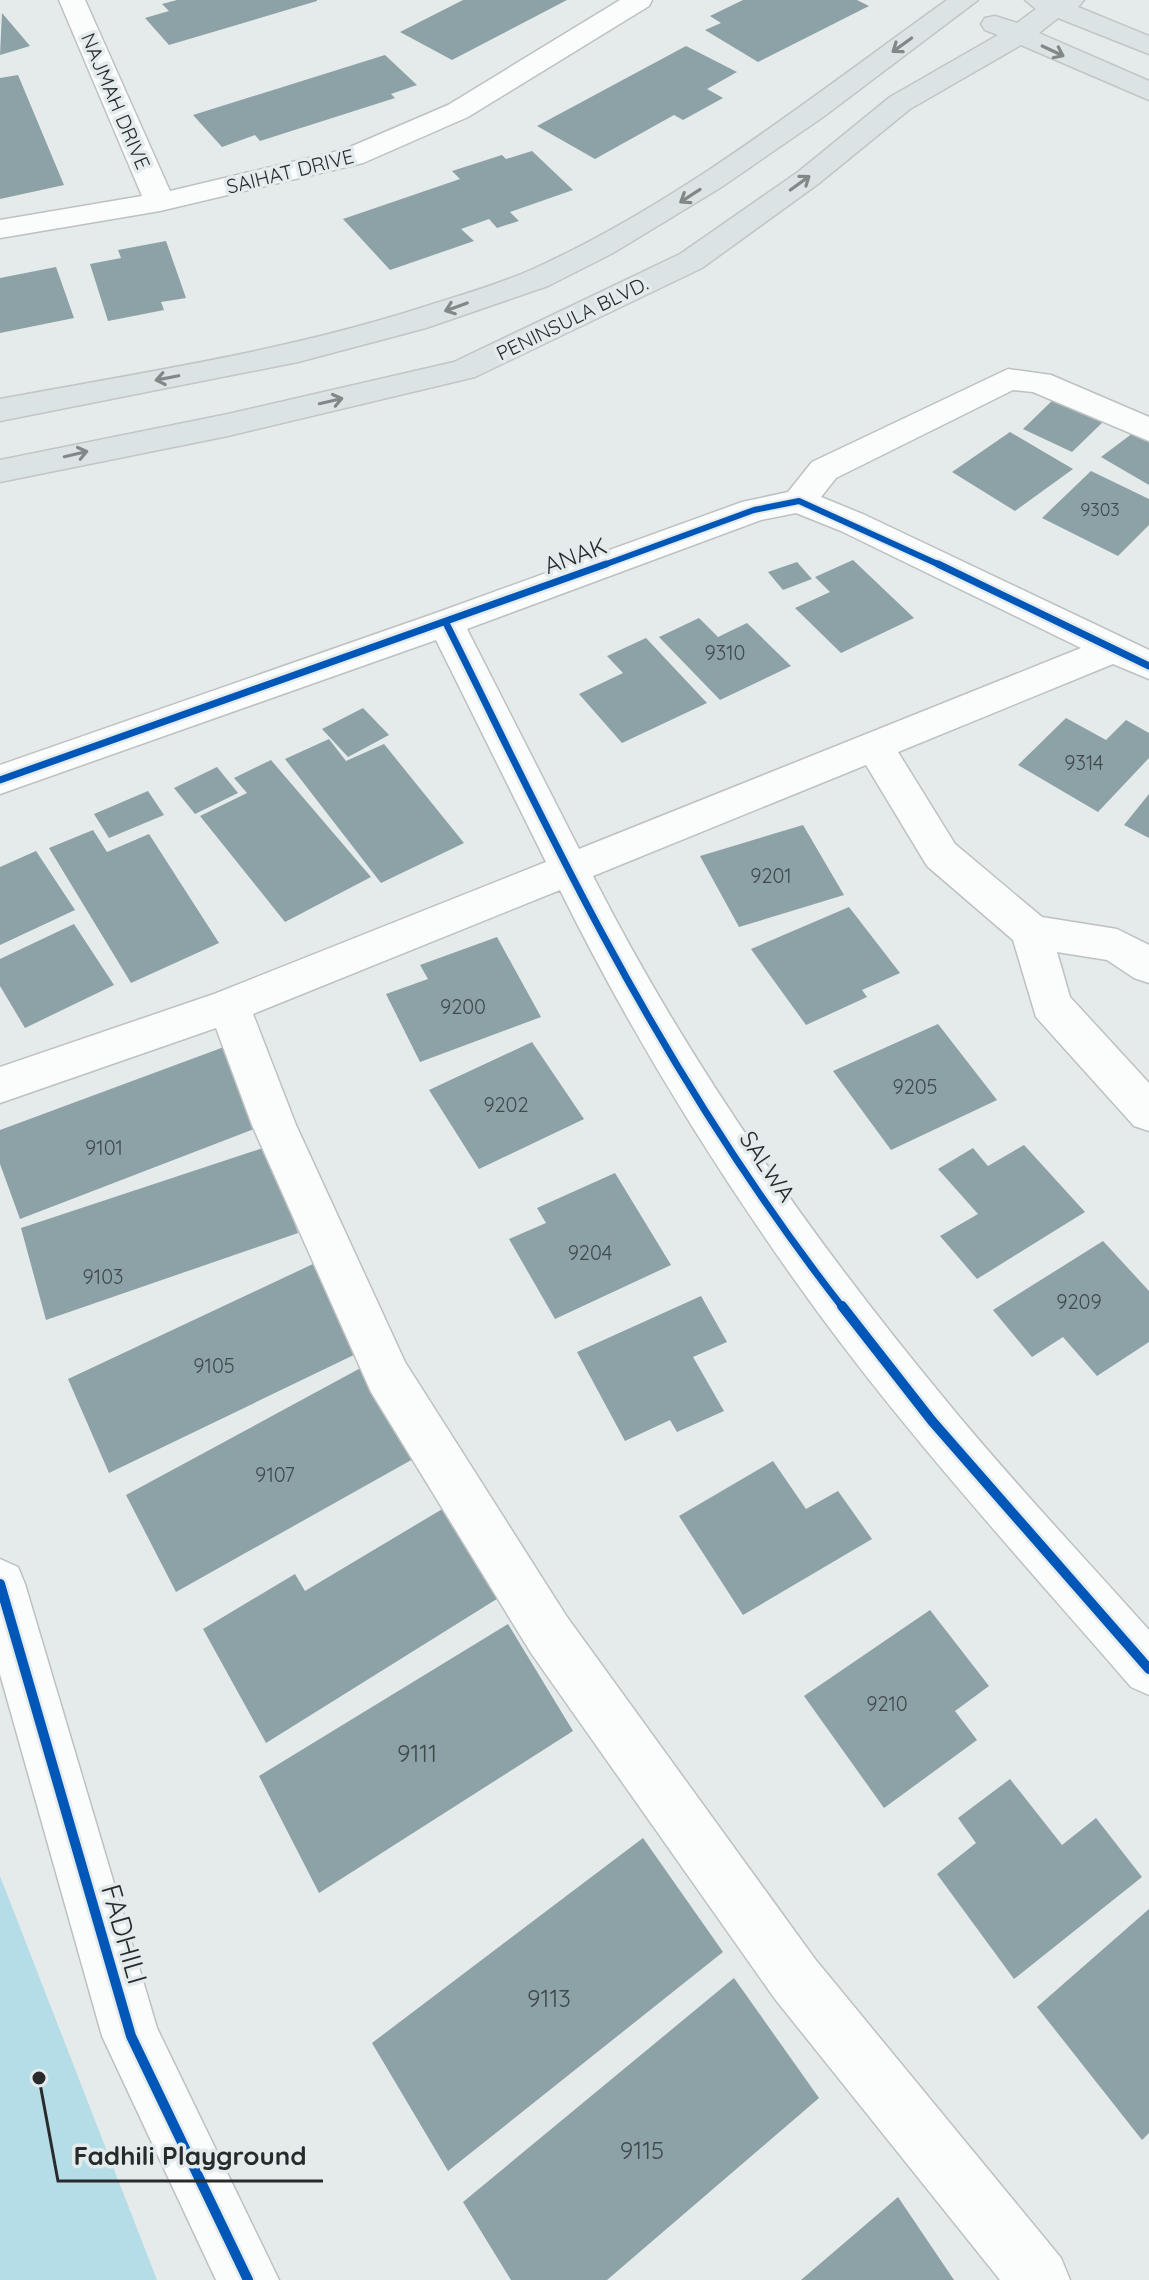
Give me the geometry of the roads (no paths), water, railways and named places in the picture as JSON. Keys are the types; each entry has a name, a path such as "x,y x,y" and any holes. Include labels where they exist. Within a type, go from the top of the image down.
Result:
{"main road":[{"name":"PENINSULA BLVD.","path":"0,471 228,425 464,370 691,261 808,178 900,103 1019,35 1055,2"},
{"path":"1055,2 1149,46"},
{"path":"0,410 244,364 401,327 543,276 649,222 713,181 961,3 1019,35 1149,91"}],"street":[{"name":"NAJMAH DRIVE","path":"72,0 160,202"},
{"name":"SAIHAT DRIVE","path":"0,229 160,202 353,157 458,111 639,0"},
{"path":"1149,430 1039,382 1008,379 824,470 799,501 853,523 1149,666"},
{"name":"ANAK","path":"0,780 446,623 754,510 799,501"},
{"name":"SALWA","path":"446,623 642,1006 729,1145 813,1269 932,1421 1149,1669"},
{"path":"0,1085 229,1006 1113,650"},
{"path":"876,745 891,777 941,855 1031,932 1117,945 1149,966"},
{"path":"1031,932 1051,1005 1149,1113"},
{"path":"229,1006 274,1125 388,1377 549,1635 795,1979 1039,2280"},
{"name":"FADHILI","path":"0,1584 131,2036 248,2280"}],"place":[{"name":"Fadhili Playground","path":"39,2078"}]}
